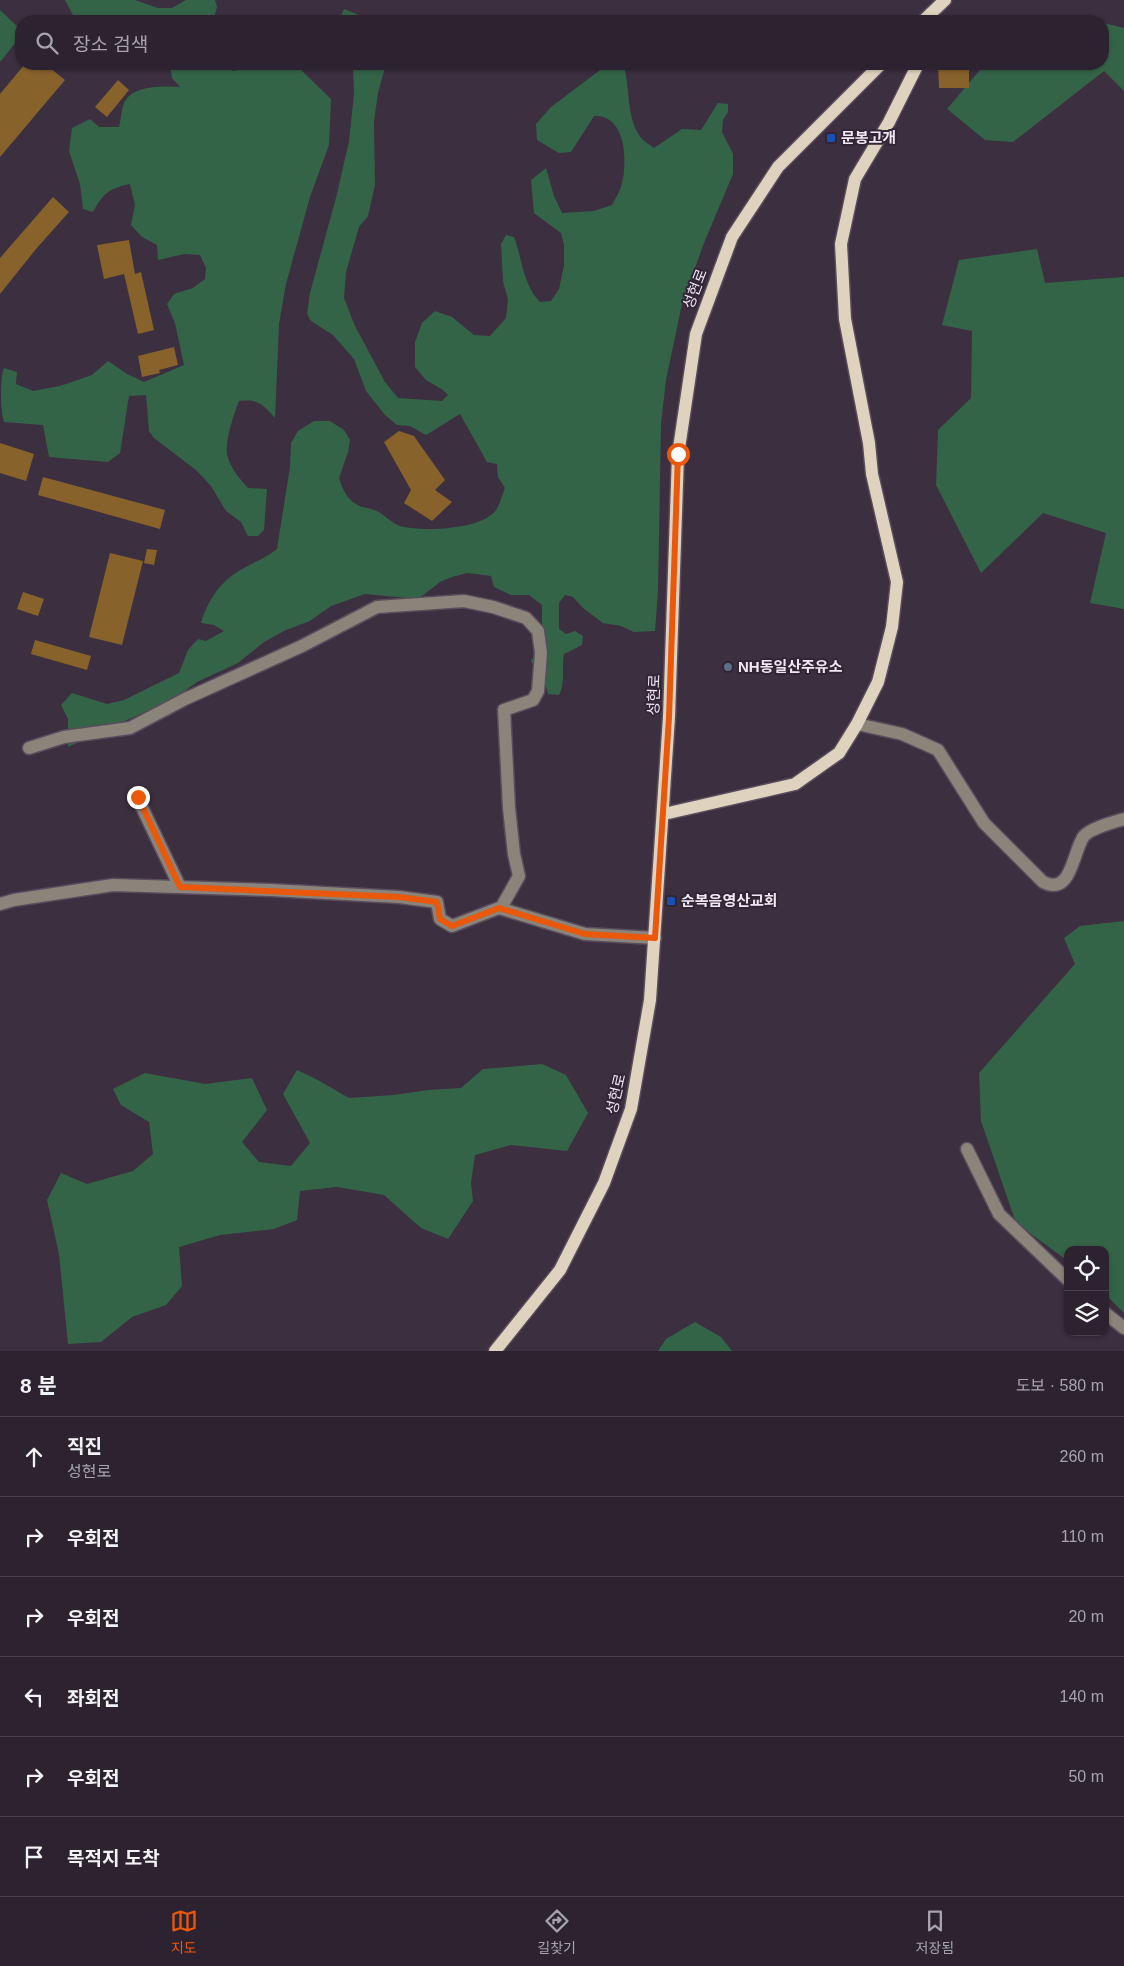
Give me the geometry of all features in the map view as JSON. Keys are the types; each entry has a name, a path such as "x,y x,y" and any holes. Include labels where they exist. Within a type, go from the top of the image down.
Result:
{"main road":[{"path":"929,15 944,1"},
{"path":"938,15 944,1"},
{"name":"성현로","path":"495,1351 560,1270 604,1183 631,1108 650,1000 664,814 678,454 696,334 732,237 778,167 875,70"},
{"path":"664,814 795,784 839,753 857,724 878,682 892,627 897,582 872,474 869,443 845,318 841,244 855,179 889,122 915,70"}],"street":[{"path":"29,748 64,737 130,728 185,699 302,646 377,607 464,601 493,607 526,618 538,631 540,654 538,691 533,700 504,710 509,808 514,854 519,876 501,908"},
{"path":"857,724 902,734 938,750 984,823 1043,882 1049,885 1056,884 1067,878 1085,836 1098,828 1124,819"},
{"path":"138,797 180,887"},
{"path":"0,904 14,900 113,885 399,897 437,902 440,919 452,926 501,908 585,934 655,938"},
{"path":"966,1148 999,1214 1064,1276"},
{"path":"1109,1316 1124,1328"}],"green space":[{"path":"65,0 135,0 158,8 172,8 186,0 215,0 217,7 215,15 73,15"},
{"path":"344,9 359,15 341,15"},
{"path":"0,10 15,24 15,43 0,62"},
{"path":"1109,24 1124,28 1124,91 1104,71 1013,142 985,140 947,109 980,70 1109,70"},
{"path":"171,70 301,70 331,99 329,145 310,197 286,284 279,324 275,418 267,409 256,402 239,401 228,438 228,458 239,478 248,488 267,489 264,530 258,536 248,536 241,522 226,511 211,486 196,470 154,438 149,431 146,395 129,396 120,453 108,462 49,457 43,425 4,422 3,417 1,386 4,368 17,372 16,384 33,391 60,386 92,375 108,361 127,374 144,382 184,365 175,323 167,304 174,294 193,288 205,279 206,268 200,255 184,254 158,260 157,245 142,237 131,225 135,205 130,184 117,187 108,192 100,200 93,212 83,209 80,184 69,151 72,128 90,119 99,127 119,127 122,109 128,97 149,88 180,87 172,78"},
{"path":"353,70 384,70 378,93 374,121 375,185 368,216 359,227 346,272 344,298 355,326 385,382 398,398 442,401 448,395 426,380 415,367 415,342 422,323 435,311 452,317 474,335 490,336 506,318 508,300 503,281 501,244 506,235 514,237 526,280 540,302 551,301 559,289 564,265 564,245 561,233 534,213 531,180 546,168 554,196 562,213 594,211 612,205 621,187 624,154 619,132 613,123 605,118 594,116 571,152 559,153 537,140 536,124 551,107 600,70 624,70 633,122 642,139 654,148 682,129 701,130 718,103 728,104 728,112 723,120 722,132 733,154 733,174 704,243 682,304 666,380 661,424 658,591 655,631 634,632 621,626 603,623 583,608 573,597 565,595 559,603 559,629 566,634 575,631 583,636 582,645 564,654 563,680 559,695 548,694 543,673 536,669 531,661 539,647 542,628 542,605 529,595 511,595 494,587 491,576 467,573 440,582 418,599 365,594 331,606 310,621 286,630 264,642 238,663 197,682 175,698 68,747 68,719 61,705 72,693 107,704 124,700 179,673 188,650 198,639 206,641 224,631 214,625 201,623 204,614 212,597 230,577 277,549 290,467 291,443 298,431 314,421 330,421 344,430 350,440 339,478 347,496 357,505 377,511 397,525 422,529 451,528 478,522 489,517 499,505 505,488 498,477 497,464 487,462 460,414 426,435 410,426 397,425 385,415 366,391 354,359 333,335 311,321 307,314 310,293 337,194 349,141 354,94"},
{"path":"1037,249 1045,283 1124,277 1124,609 1090,603 1106,533 1043,513 981,573 936,485 938,430 971,398 972,331 942,325 959,260"},
{"path":"1124,922 1124,1313 1109,1298 1109,1246 1064,1246 1064,1258 1016,1223 981,1121 979,1073 1075,964 1064,938 1080,926"},
{"path":"542,1064 566,1075 588,1113 567,1151 511,1145 475,1155 471,1183 473,1201 448,1239 421,1228 384,1195 337,1187 300,1191 297,1220 274,1229 220,1235 179,1247 182,1286 166,1305 132,1317 101,1342 68,1344 59,1254 47,1200 61,1173 87,1184 133,1171 153,1154 149,1122 121,1105 113,1089 145,1073 205,1084 252,1078 267,1110 242,1142 259,1162 291,1166 310,1143 283,1094 297,1070 349,1098 461,1088 483,1069"},
{"path":"695,1322 721,1337 732,1351 658,1351 666,1339"}],"building":[{"path":"20,70 52,70 65,80 0,157 0,94"},
{"path":"938,70 969,70 969,88 939,88"},
{"path":"118,80 129,90 107,117 95,107"},
{"path":"53,197 69,212 0,294 0,258"},
{"path":"129,240 135,274 141,272 154,330 138,334 124,274 104,279 97,245"},
{"path":"174,347 178,365 159,370 160,373 142,377 138,356"},
{"path":"399,431 414,436 445,480 435,490 452,502 432,521 404,503 411,490 384,442"},
{"path":"0,443 34,454 26,481 0,473"},
{"path":"43,477 165,510 160,529 38,495"},
{"path":"147,549 157,550 154,565 144,563"},
{"path":"110,553 143,561 122,645 89,637"},
{"path":"23,592 44,599 38,616 17,609"},
{"path":"35,640 91,656 87,670 31,654"}],"place":[{"name":"문봉고개","path":"831,138"},
{"name":"NH동일산주유소","path":"728,667"},
{"name":"순복음영산교회","path":"671,901"}],"route":[{"path":"138,797 180,887 399,897 437,902 440,919 452,926 499,908 585,934 655,938 669,717 678,454"}]}
